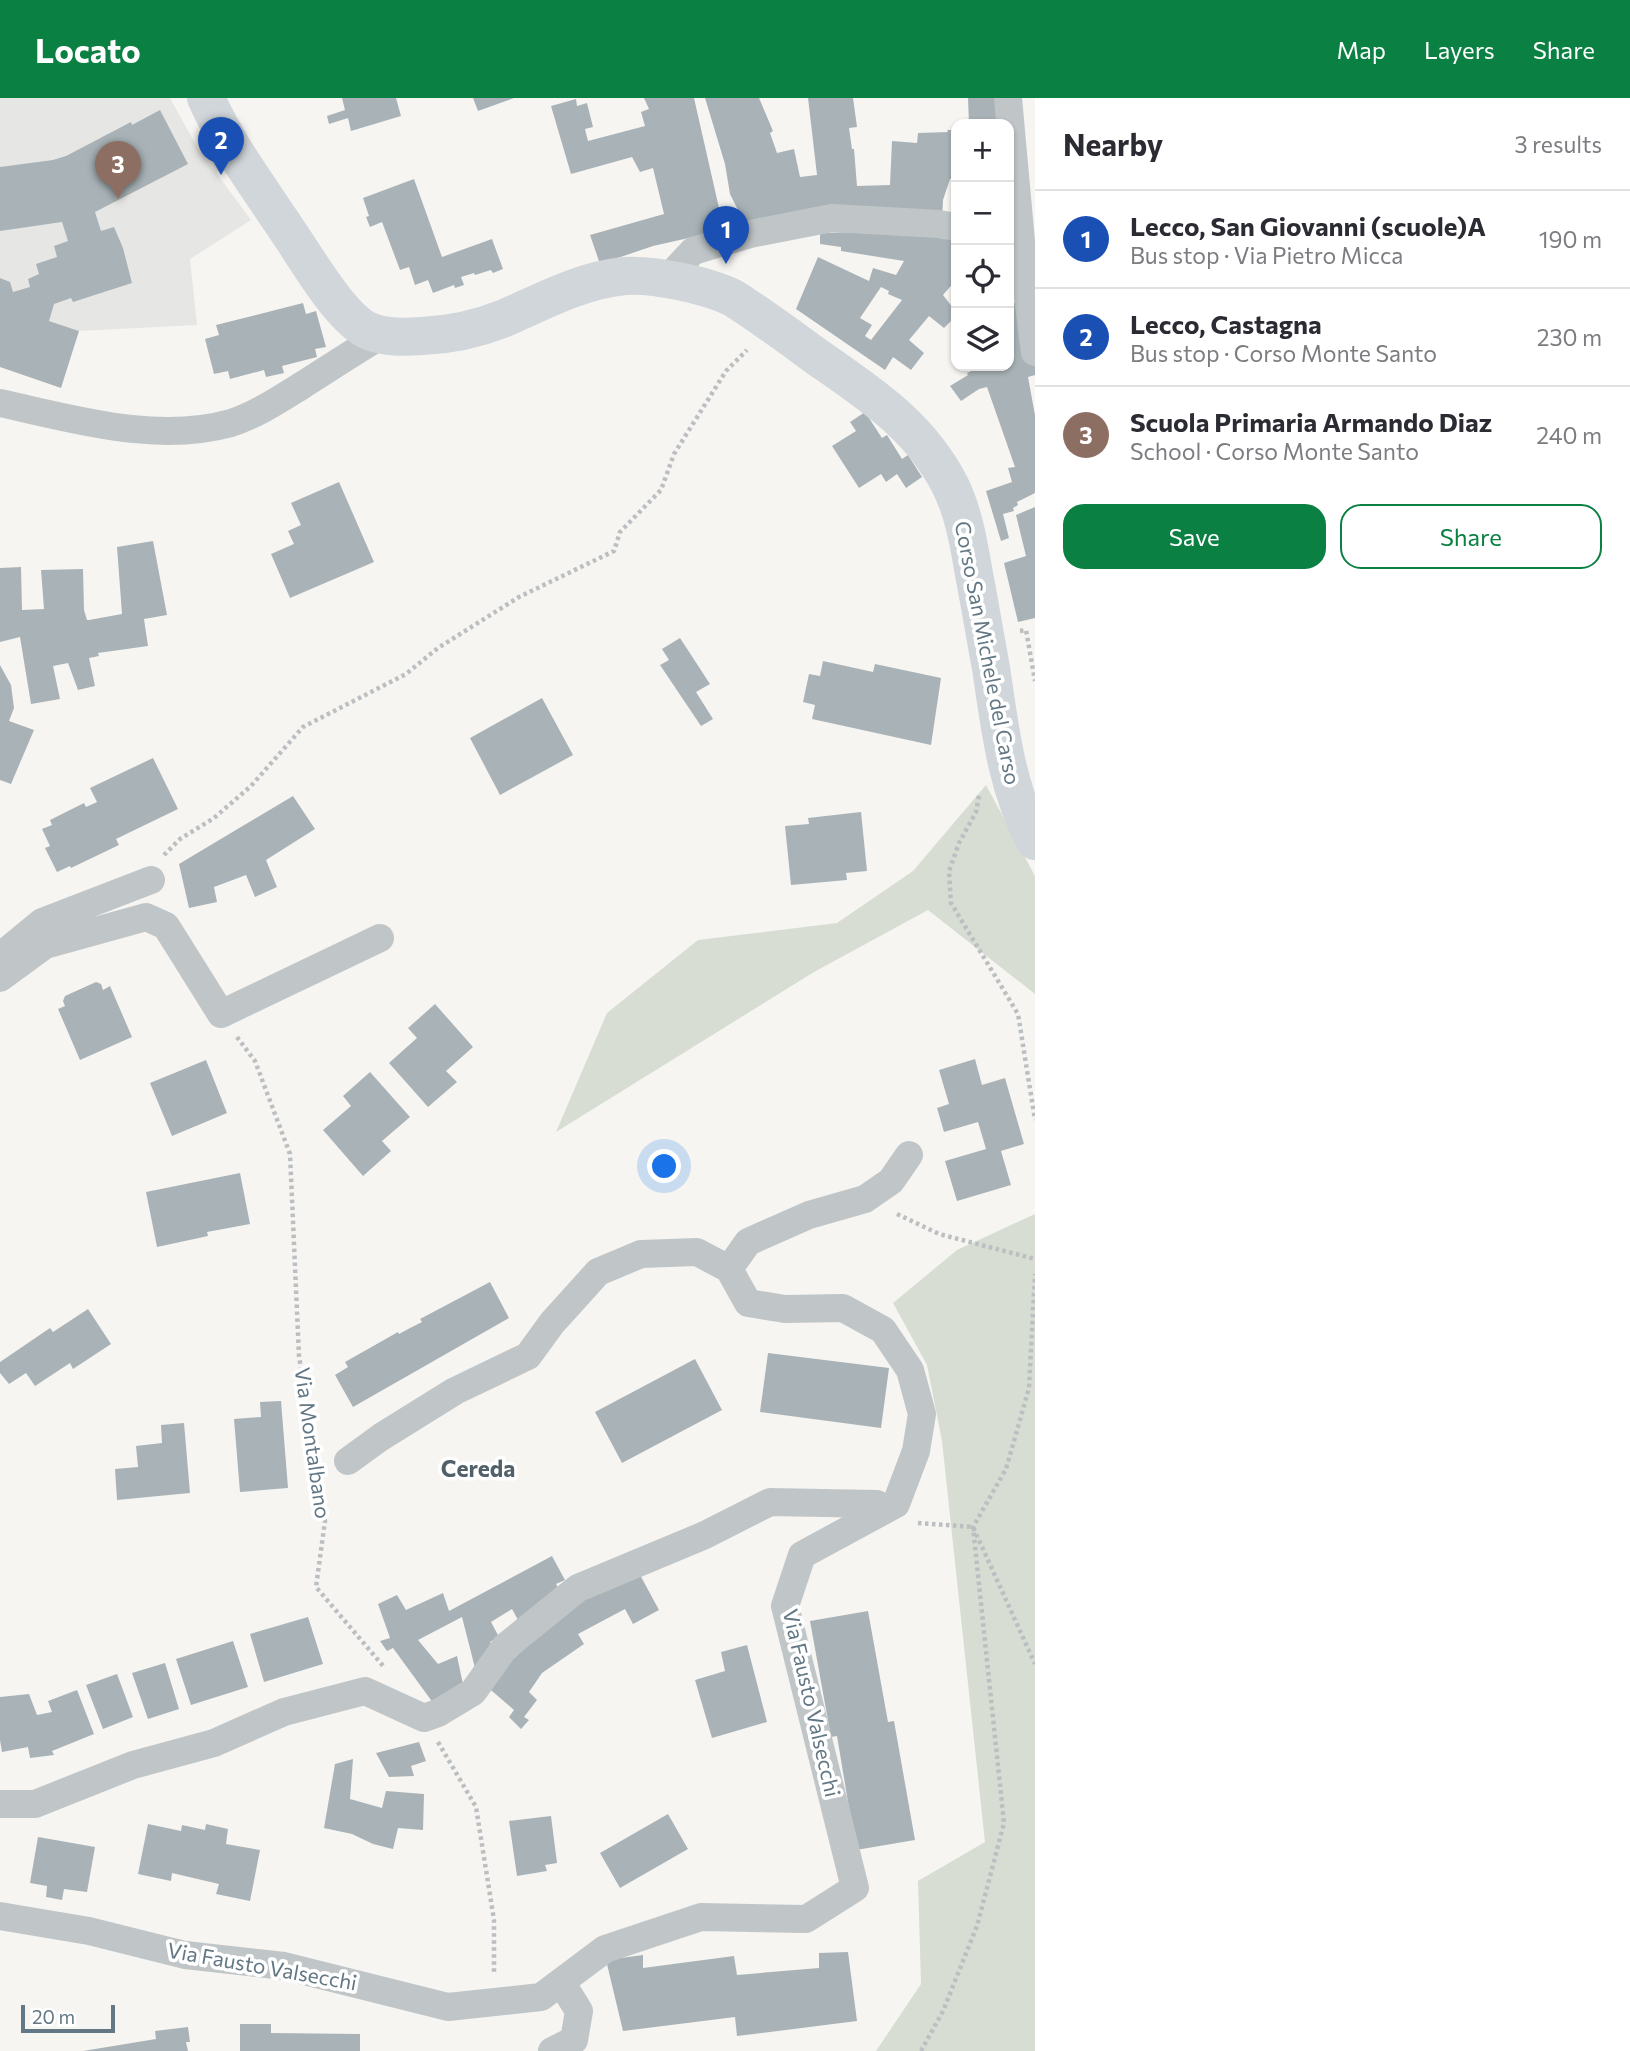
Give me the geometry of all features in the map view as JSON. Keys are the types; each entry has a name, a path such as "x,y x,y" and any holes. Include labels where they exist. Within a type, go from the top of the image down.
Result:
{"main road":[{"path":"206,98 237,156 322,282 357,323 368,331 382,335"},
{"name":"Corso San Michele del Carso","path":"382,335 429,336 473,327 589,283 626,276 666,280 704,286 753,311 897,415 921,439 951,488 967,535 1007,770 1023,818 1035,841"}],"street":[{"path":"1008,98 1015,239 1035,352"},
{"path":"666,280 693,251 750,233 832,218 951,226"},
{"path":"0,403 67,418 143,430 194,429 232,422 273,404 382,335"},
{"path":"0,957 42,922 151,880"},
{"path":"0,978 45,945 146,916 166,926 221,1014 380,938"},
{"path":"348,1461 455,1391 528,1356 552,1323 598,1272 641,1254 697,1252 729,1269 748,1241 809,1214 865,1199 891,1181 909,1155"},
{"name":"Via Fausto Valsecchi","path":"0,1916 89,1931 185,1955 284,1966 447,2007 541,1997 606,1949 701,1917 806,1919 855,1888 785,1606 802,1555 896,1504 916,1451 922,1414 910,1370 883,1330 843,1308 785,1309 748,1303 729,1269"},
{"path":"0,1804 36,1804 133,1765 214,1743 284,1712 365,1691 424,1718 438,1713 473,1692 505,1647 578,1588 705,1535 770,1502 877,1504 876,1515"},
{"path":"552,2051 574,2039 579,2011 561,1982"}],"path":[{"path":"151,880 156,863 180,839 214,818 251,786 303,727 406,674 438,648 519,597 614,551 620,533 661,490 674,454 726,371 761,335 753,311"},
{"path":"1027,630 1035,681"},
{"path":"976,812 959,843 950,871 951,903 1017,1014 1035,1120"},
{"name":"Via Montalbano","path":"221,1014 255,1061 290,1154 299,1356 325,1521 316,1587 386,1669"},
{"path":"865,1199 939,1234 1035,1259"},
{"path":"921,2051 943,2011 977,1926 1004,1823 973,1527 1006,1469 1030,1388 1035,1274"},
{"path":"876,1515 973,1527"},
{"path":"973,1527 1035,1664"},
{"path":"424,1718 476,1807 494,1920 494,2002"}],"shaded area":[{"path":"0,98 170,98 197,147 251,220 190,259 197,325 79,331 0,305"},
{"path":"986,785 1035,876 1035,994 928,910 814,972 556,1132 607,1013 698,940 837,923 913,871"},
{"path":"1035,1214 1035,2051 876,2051 921,1984 918,1881 985,1842 942,1441 927,1365 893,1303 957,1250"}],"building":[{"path":"342,98 396,98 401,116 351,131 348,118 329,124 327,116 345,110"},
{"path":"473,98 514,98 478,111"},
{"path":"644,98 694,98 724,230 653,246 600,264 590,235 664,214 653,168 640,172 632,157 571,174 551,106 576,99 577,106 587,103 593,127 585,129 588,141 645,126 641,112 649,109"},
{"path":"705,98 759,98 773,131 770,133 777,153 794,149 800,177 817,175 808,98 853,98 857,127 849,128 857,186 890,185 892,141 917,143 918,133 951,130 951,179 943,200 942,220 744,222 730,194 725,164"},
{"path":"968,98 1005,98 1005,119 969,119"},
{"path":"160,110 188,164 95,212 101,231 114,227 123,248 132,283 73,302 71,298 54,304 49,321 79,331 61,388 0,367 0,278 10,282 13,292 30,287 28,279 39,274 36,264 57,257 54,246 68,241 62,222 0,231 0,167 66,156"},
{"path":"414,179 442,257 492,239 503,269 461,277 464,285 455,288 454,285 433,293 428,280 415,285 409,267 400,270 382,222 370,227 363,198"},
{"path":"920,230 943,239 947,236 951,238 951,286 943,295 951,305 951,321 944,328 929,316 909,340 924,353 911,370 893,357 885,370 796,309 818,257 869,281 873,268 896,275 904,261 841,251 841,247 820,244 820,233","holes":["881,287 889,291 888,294 902,300 871,340 865,336 872,325 860,318"]},
{"path":"1014,302 1035,364 1035,375 1028,377 1035,415 1035,493 1017,502 1014,511 1003,514 1009,538 1001,541 986,491 1012,482 1008,468 1015,467 987,387 961,401 950,386 968,375 967,373 1014,371"},
{"path":"303,303 306,314 316,311 326,347 315,349 317,357 282,366 284,373 266,377 264,370 230,379 228,371 214,374 205,339 219,335 216,325"},
{"path":"865,412 882,438 887,435 902,459 908,455 922,477 906,488 897,474 886,482 881,474 859,488 832,446 856,431 850,422"},
{"path":"339,482 374,562 290,598 271,554 294,544 288,531 301,525 291,503"},
{"path":"1035,507 1035,618 1018,622 1004,563 1026,556 1016,515"},
{"path":"153,541 167,615 144,619 148,646 98,653 99,656 89,658 95,686 78,690 68,663 53,666 60,699 31,704 20,637 0,642 0,568 21,567 22,610 44,609 41,570 83,569 84,610 89,620 122,614 117,547"},
{"path":"680,638 710,684 696,692 713,719 701,726 660,665 669,660 662,649"},
{"path":"823,661 873,672 875,664 941,678 931,745 812,719 815,705 803,702 809,674 820,676"},
{"path":"0,665 11,685 14,708 9,721 34,730 11,784 0,780"},
{"path":"542,698 573,755 500,795 470,738"},
{"path":"153,758 178,809 116,839 119,845 57,872 45,848 50,846 42,829 52,825 50,820 84,803 86,807 97,802 90,788"},
{"path":"293,796 315,829 266,860 277,887 255,897 246,875 214,887 217,902 189,908 179,864"},
{"path":"861,812 867,871 846,873 847,880 791,885 785,826 809,824 808,818"},
{"path":"96,982 101,984 103,990 110,986 132,1037 80,1060 58,1009 65,1006 65,996"},
{"path":"435,1004 473,1047 446,1071 457,1082 428,1107 389,1063 417,1038 408,1028"},
{"path":"975,1059 982,1085 1005,1078 1024,1144 1001,1151 1011,1185 957,1201 945,1161 986,1149 978,1122 944,1132 937,1108 949,1104 939,1070"},
{"path":"206,1060 227,1113 172,1136 150,1083"},
{"path":"370,1072 410,1117 382,1141 391,1151 363,1176 323,1130 351,1106 343,1096"},
{"path":"240,1173 250,1224 207,1232 208,1236 157,1247 146,1192"},
{"path":"490,1282 509,1318 353,1407 335,1375 348,1367 345,1362 398,1332 399,1334 422,1322 420,1319"},
{"path":"88,1309 111,1344 73,1369 70,1363 35,1386 26,1373 9,1384 0,1373 0,1362 50,1328 53,1332"},
{"path":"768,1353 889,1368 881,1428 760,1412"},
{"path":"695,1359 722,1410 622,1463 595,1412"},
{"path":"281,1401 288,1488 240,1492 234,1419 261,1417 260,1402"},
{"path":"184,1423 190,1493 117,1500 115,1469 138,1467 136,1446 162,1443 161,1425"},
{"path":"552,1556 565,1580 556,1584 563,1596 518,1620 512,1609 491,1622 499,1637 490,1642 496,1649 475,1668 462,1617 418,1640 438,1664 457,1656 464,1689 439,1711 393,1648 387,1651 380,1641 390,1638 378,1604 397,1595 406,1610 443,1593 449,1611"},
{"path":"639,1573 659,1610 633,1624 625,1609 578,1634 584,1644 542,1673 529,1692 537,1700 524,1717 529,1720 521,1729 509,1717 514,1710 485,1685 577,1600"},
{"path":"868,1611 888,1722 894,1721 915,1840 856,1850 837,1736 831,1737 810,1621"},
{"path":"308,1617 323,1664 264,1682 250,1634"},
{"path":"233,1641 248,1687 191,1705 176,1659"},
{"path":"747,1645 767,1722 712,1738 695,1680 725,1671 721,1652"},
{"path":"165,1663 179,1709 148,1719 132,1673"},
{"path":"117,1674 133,1717 103,1729 86,1685"},
{"path":"77,1690 94,1734 52,1751 54,1755 30,1758 28,1747 2,1752 0,1697 29,1694 37,1715 52,1712 48,1701"},
{"path":"419,1742 426,1761 411,1766 414,1776 389,1777 376,1753"},
{"path":"353,1759 350,1799 382,1808 386,1791 424,1794 423,1830 398,1828 393,1849 373,1844 352,1834 324,1828 335,1764"},
{"path":"668,1814 688,1849 620,1888 600,1853"},
{"path":"551,1816 557,1863 545,1865 547,1871 517,1876 509,1821"},
{"path":"148,1824 181,1831 182,1825 205,1830 206,1824 228,1829 226,1844 260,1850 250,1901 216,1894 219,1884 172,1873 171,1881 138,1874"},
{"path":"38,1837 95,1847 87,1892 64,1889 62,1900 46,1897 47,1886 30,1883"},
{"path":"848,1952 857,2021 737,2036 735,2017 623,2031 606,1960 643,1955 643,1968 734,1956 737,1975 819,1968 819,1953"},
{"path":"240,2024 271,2024 271,2033 360,2034 360,2051 240,2051"},
{"path":"188,2027 188,2051 83,2051 156,2039 155,2031"}],"place":[{"name":"Lecco, Castagna","path":"221,175"},
{"name":"Scuola Primaria Armando Diaz","path":"118,199"},
{"name":"Lecco, San Giovanni (scuole)A","path":"726,264"}],"district":[{"name":"Cereda","path":"478,1469"}]}
